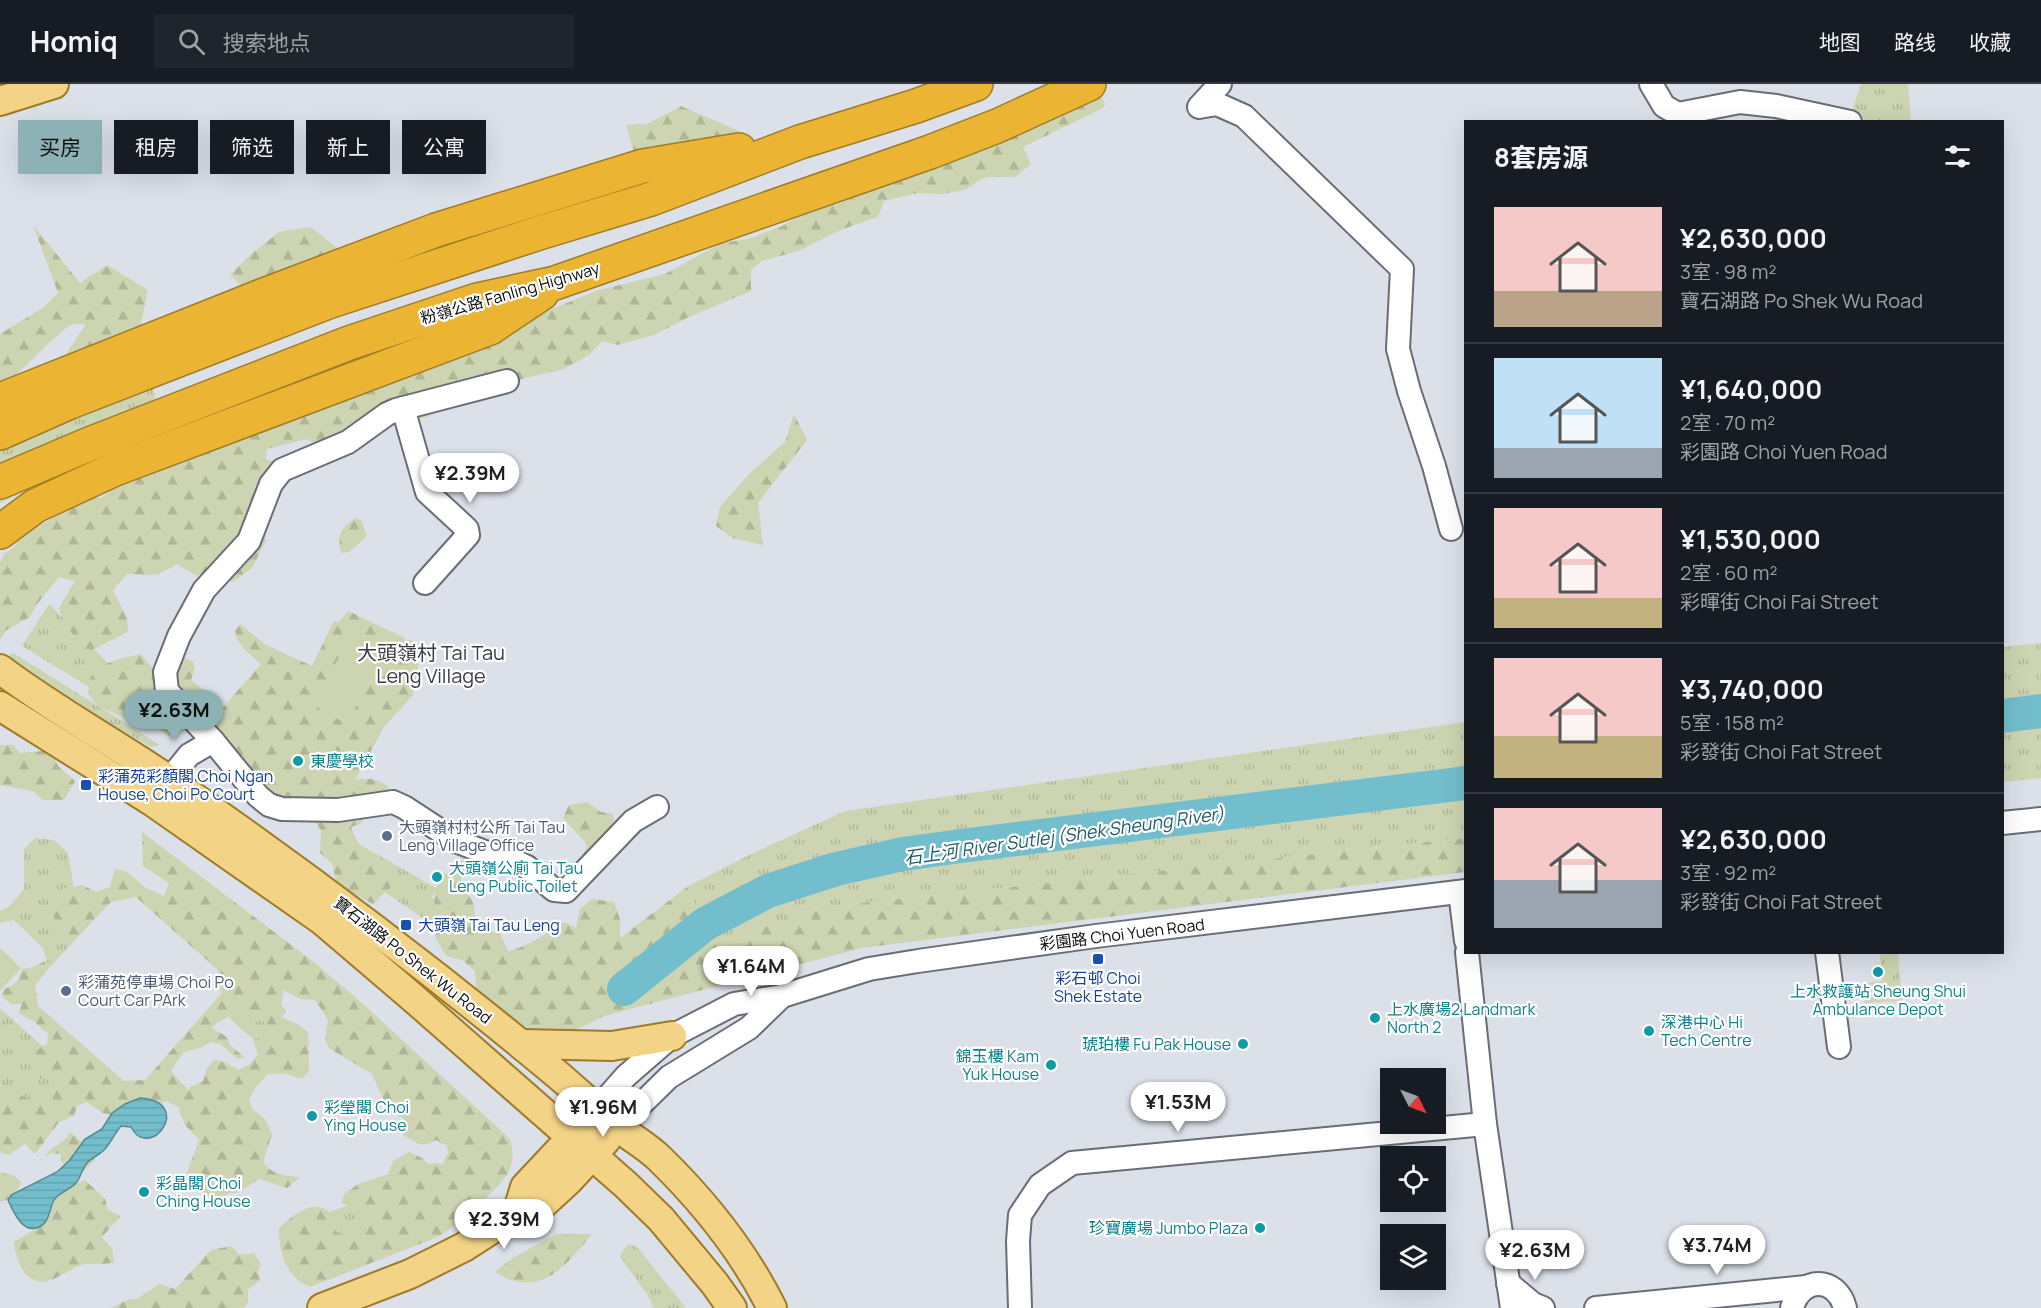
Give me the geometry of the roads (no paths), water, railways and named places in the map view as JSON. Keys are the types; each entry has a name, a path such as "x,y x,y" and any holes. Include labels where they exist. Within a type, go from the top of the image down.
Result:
{"highway":[{"path":"0,433 70,402 328,302 538,233 651,199 800,142 916,106 975,84"},
{"name":"粉嶺公路 Fanling Highway","path":"0,482 87,445 349,343 477,300 555,283 930,152 997,126 1089,84"},
{"path":"0,400 264,295 436,230 643,166 800,142"},
{"path":"0,532 35,506 115,469 490,328 555,283"}],"main road":[{"path":"0,101 54,84"},
{"name":"寶石湖路 Po Shek Wu Road","path":"0,669 33,694 169,780 282,860 523,1044 618,1127 658,1156 710,1213 748,1267 772,1308"},
{"name":"寶石湖路 Po Shek Wu Road","path":"0,706 153,802 323,921 583,1145 661,1220 715,1284 732,1308"},
{"path":"523,1044 612,1046 672,1036"},
{"name":"彩園路 Choi Yuen Road","path":"322,1308 419,1270 464,1247 518,1213 543,1204 568,1181 597,1109"},
{"name":"彩園路 Choi Yuen Road","path":"583,1145 618,1127"}],"street":[{"path":"1220,84 1199,107 1217,104 1244,116 1402,269 1398,349 1451,529"},
{"path":"1651,84 1664,106 1678,114 1740,102 1776,106 1841,120"},
{"path":"507,381 387,414 348,441 282,471 271,484 249,541 204,590 179,636 165,672 167,691 268,805 282,809 338,810 393,802 456,841 521,864 554,890 566,891 633,820 657,807"},
{"path":"403,408 428,492 467,529 468,535 425,582"},
{"path":"169,780 189,755 213,741"},
{"path":"2004,823 2041,819"},
{"path":"1462,891 1464,916"},
{"name":"彩園路 Choi Yuen Road","path":"597,1109 626,1076 672,1036 734,1004 782,996 869,969 1108,935 1462,891"},
{"path":"1467,954 1485,1124 1512,1308"},
{"path":"1827,954 1839,1047"},
{"name":"彩園路 Choi Yuen Road","path":"618,1127 669,1077 749,1028 782,996"},
{"path":"1020,1308 1018,1241 1020,1215 1040,1185 1072,1163 1485,1124"},
{"path":"1508,1282 1533,1304 1543,1308"},
{"path":"1596,1308 1824,1284 1839,1293 1845,1308"},
{"path":"1792,1308 1794,1299 1806,1287"}],"water":[{"path":"140,1098 156,1102 165,1109 167,1118 157,1135 148,1138 139,1136 131,1127 121,1126 105,1149 87,1163 76,1183 56,1197 43,1225 33,1229 23,1225 8,1200 11,1195 57,1172 69,1161 85,1139 102,1129 112,1113"}],"waterway":[{"name":"石上河 River Sutlej (Shek Sheung River)","path":"2004,716 2041,711"},
{"name":"石上河 River Sutlej (Shek Sheung River)","path":"624,989 705,924 768,891 836,869 903,854 961,846 1464,783"}],"place":[{"name":"東慶學校","path":"298,761"},
{"name":"彩蒲苑彩顏閣 Choi Ngan House, Choi Po Court","path":"86,785"},
{"name":"大頭嶺村村公所 Tai Tau Leng Village Office","path":"387,836"},
{"name":"大頭嶺公廁 Tai Tau Leng Public Toilet","path":"437,877"},
{"name":"大頭嶺 Tai Tau Leng","path":"406,925"},
{"name":"彩石邨 Choi Shek Estate","path":"1098,959"},
{"name":"上水救護站 Sheung Shui Ambulance Depot","path":"1878,972"},
{"name":"彩蒲苑停車場 Choi Po Court Car PArk","path":"66,991"},
{"name":"上水廣場2 Landmark North 2","path":"1375,1018"},
{"name":"深港中心 Hi Tech Centre","path":"1649,1031"},
{"name":"琥珀樓 Fu Pak House","path":"1243,1044"},
{"name":"錦玉樓 Kam Yuk House","path":"1051,1065"},
{"name":"彩瑩閣 Choi Ying House","path":"312,1116"},
{"name":"彩晶閣 Choi Ching House","path":"144,1192"},
{"name":"珍寶廣場 Jumbo Plaza","path":"1260,1228"}],"district":[{"name":"大頭嶺村 Tai Tau Leng Village","path":"431,664"}]}
